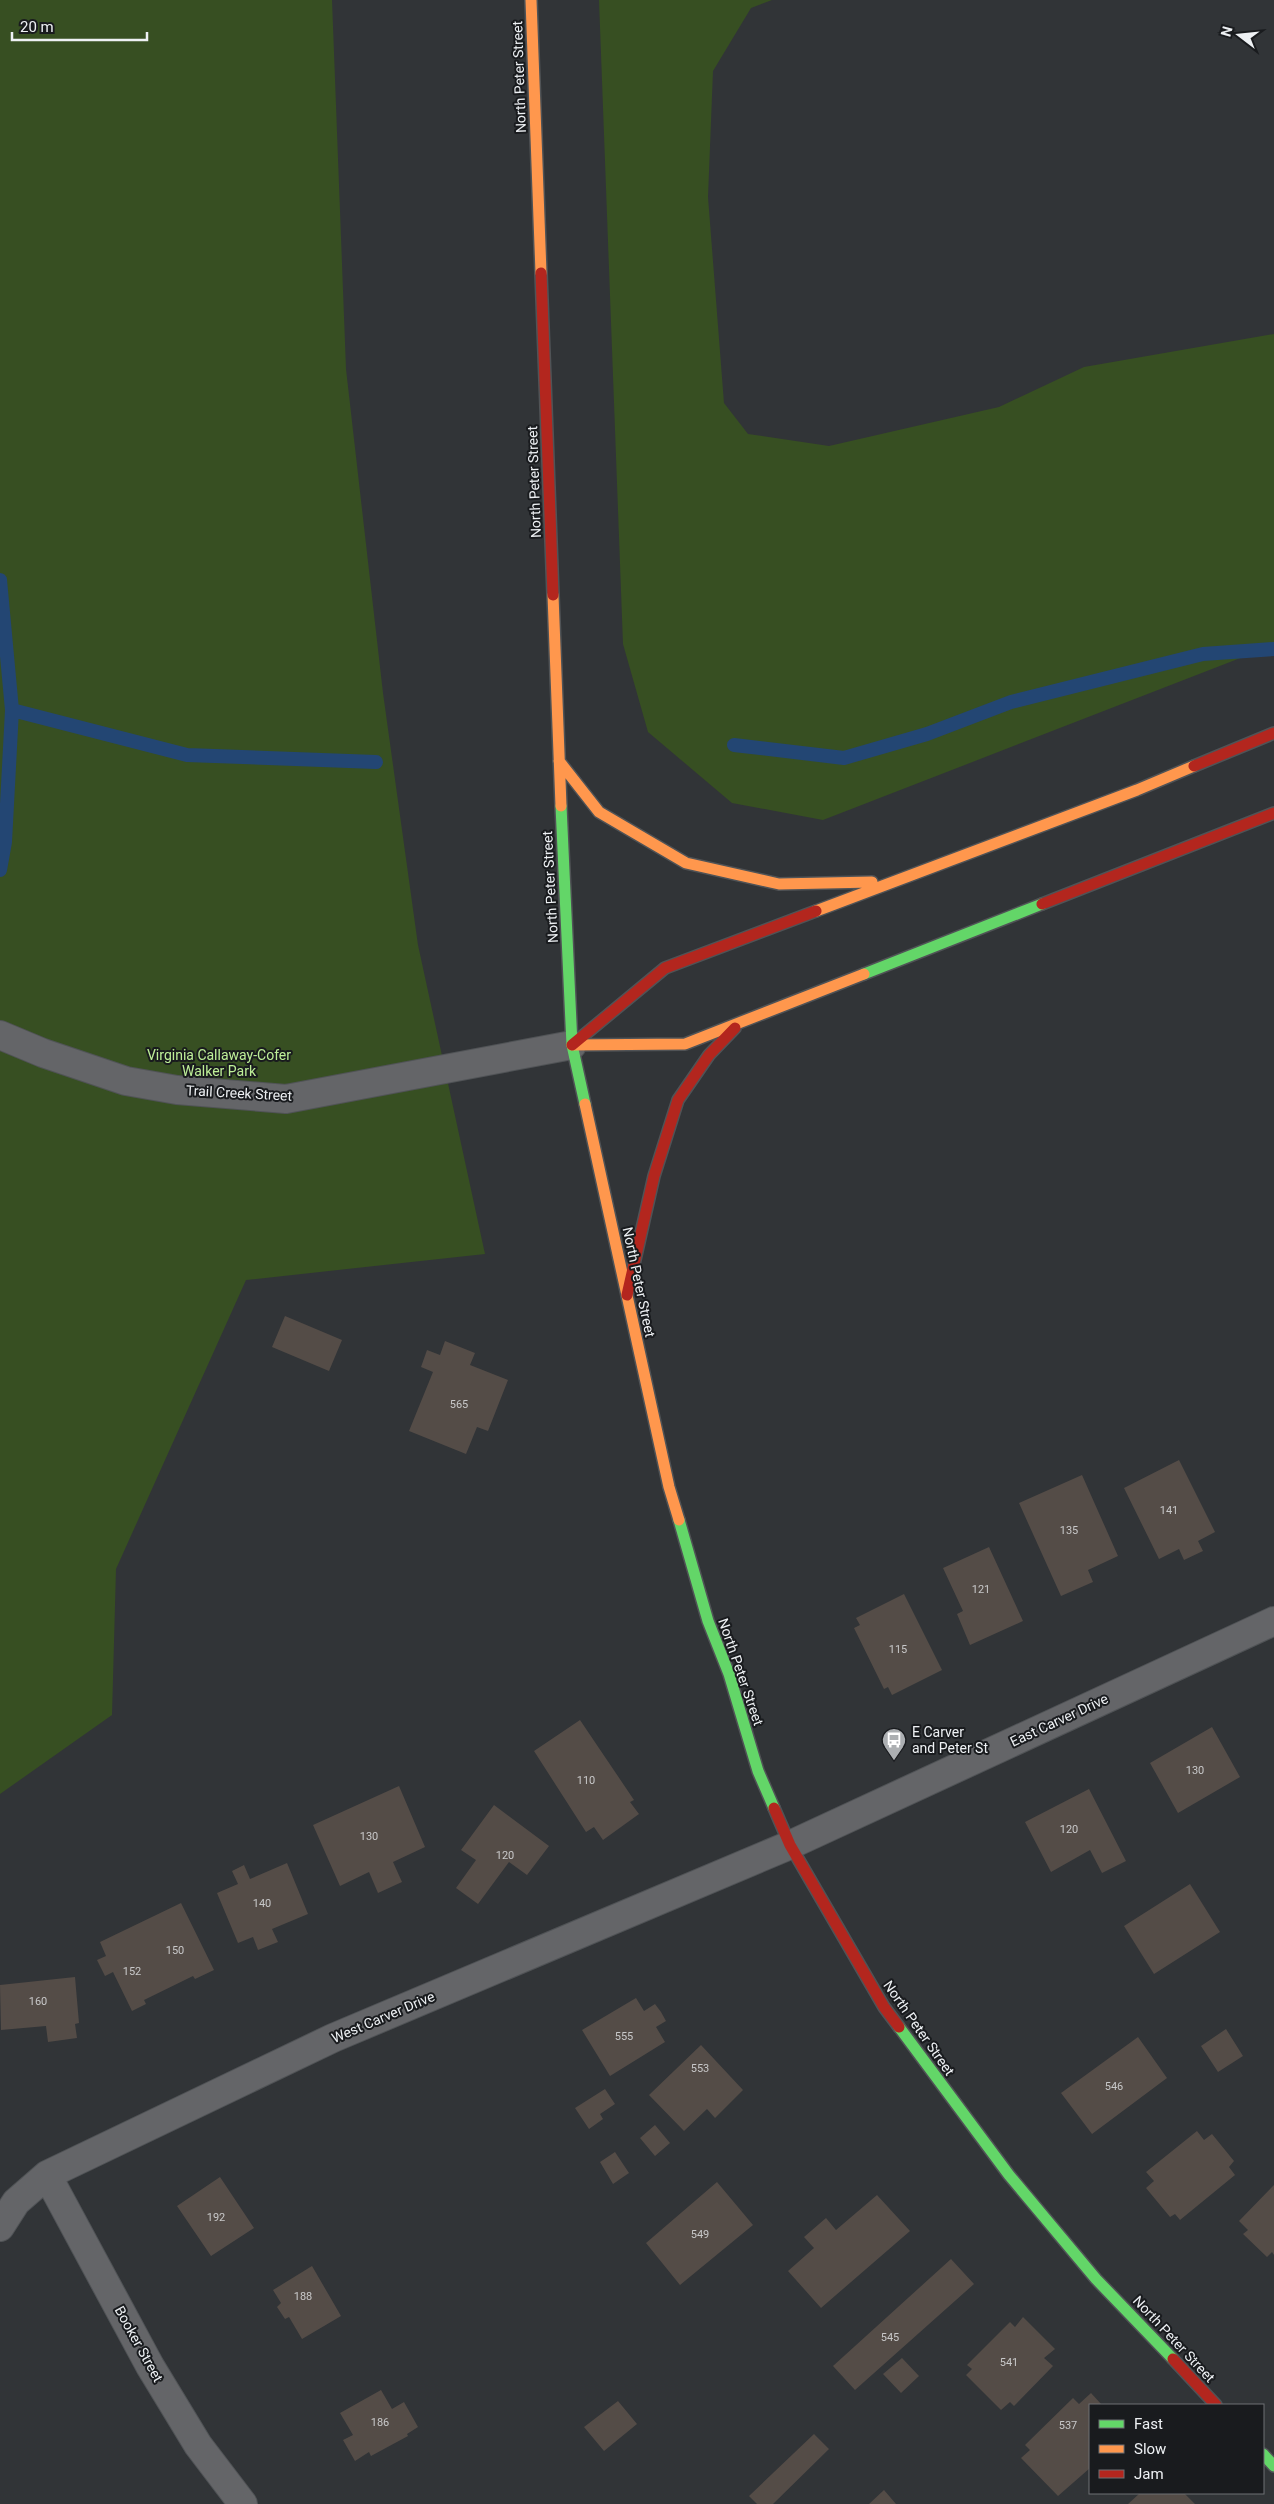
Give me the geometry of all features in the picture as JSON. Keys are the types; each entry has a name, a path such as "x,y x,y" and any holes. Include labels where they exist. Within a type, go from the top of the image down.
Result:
{"main road":[{"name":"North Peter Street","path":"531,0 559,761 572,1045 669,1486 708,1621 729,1674 758,1772 790,1845 884,2007 939,2084 1009,2175 1096,2279 1215,2404"},
{"path":"572,1045 665,968 1137,790 1274,733"},
{"path":"559,761 599,812 686,863 779,884 890,882"},
{"path":"572,1045 685,1044 738,1025 1274,813"},
{"path":"627,1295 654,1176 678,1100 709,1055 738,1025"},
{"path":"1264,2455 1274,2466"}],"street":[{"name":"Trail Creek Street","path":"0,1035 43,1053 135,1082 177,1090 286,1099 572,1045"},
{"name":"East Carver Drive","path":"790,1845 1274,1621"},
{"name":"West Carver Drive","path":"0,2227 16,2202 47,2175 333,2038 790,1845"},
{"name":"Booker Street","path":"47,2175 155,2374 198,2445 243,2504"}],"green space":[{"name":"Virginia Callaway-Cofer Walker Park","path":"0,0 332,0 346,369 383,693 418,945 485,1254 246,1280 116,1569 112,1715 0,1794"},
{"path":"599,0 772,0 751,8 713,71 708,197 724,403 748,434 829,446 999,407 1084,367 1274,334 1274,645 823,820 732,803 648,732 623,644"}],"building":[{"path":"285,1316 342,1340 329,1371 272,1347"},
{"path":"445,1341 475,1353 470,1365 508,1380 488,1431 477,1427 466,1454 409,1431 433,1372 421,1367 427,1350 440,1355"},
{"path":"1179,1460 1215,1532 1198,1541 1203,1551 1184,1560 1179,1549 1159,1559 1124,1488"},
{"path":"1082,1475 1118,1556 1088,1570 1093,1582 1061,1596 1019,1503"},
{"path":"989,1547 1023,1621 970,1645 957,1614 963,1611 943,1568"},
{"path":"904,1594 942,1670 892,1695 888,1687 884,1689 854,1628 860,1625 856,1618"},
{"path":"580,1720 634,1800 630,1802 639,1814 603,1840 594,1827 586,1832 534,1751"},
{"path":"1212,1727 1240,1777 1178,1813 1150,1763"},
{"path":"399,1786 425,1847 393,1862 402,1882 378,1893 369,1872 340,1886 313,1825"},
{"path":"1089,1789 1126,1861 1102,1873 1090,1850 1051,1872 1025,1822"},
{"path":"494,1805 549,1846 527,1875 509,1862 478,1904 456,1888 476,1860 461,1850"},
{"path":"287,1863 308,1914 272,1929 278,1942 258,1950 253,1937 238,1943 217,1893 238,1884 232,1871 244,1865 250,1879"},
{"path":"1190,1884 1220,1932 1154,1974 1124,1926"},
{"path":"181,1903 214,1970 195,1979 193,1976 144,2000 146,2004 132,2011 113,1972 105,1976 97,1960 106,1956 100,1942"},
{"path":"75,1977 79,2023 75,2024 77,2038 48,2042 46,2026 1,2030 0,1985"},
{"path":"636,1998 644,2011 655,2004 661,2012 666,2021 656,2027 665,2042 610,2076 582,2030"},
{"path":"1226,2029 1243,2056 1218,2072 1201,2046"},
{"path":"1138,2037 1167,2078 1092,2134 1061,2093"},
{"path":"701,2045 743,2090 715,2118 707,2109 684,2131 649,2095"},
{"path":"605,2089 615,2104 600,2114 603,2119 589,2129 575,2108"},
{"path":"655,2125 670,2143 655,2156 640,2138"},
{"path":"1197,2131 1204,2140 1212,2134 1234,2161 1229,2167 1235,2175 1180,2220 1175,2214 1170,2217 1146,2188 1154,2181 1146,2172"},
{"path":"615,2152 629,2173 613,2184 600,2162"},
{"path":"220,2177 254,2228 211,2256 177,2206"},
{"path":"717,2182 753,2225 680,2285 646,2243"},
{"path":"1274,2185 1274,2255 1272,2252 1267,2257 1243,2234 1248,2230 1239,2221"},
{"path":"877,2195 910,2231 821,2308 788,2271 814,2248 804,2237 826,2218 836,2230"},
{"path":"951,2259 974,2284 855,2390 833,2366"},
{"path":"312,2266 341,2316 302,2339 289,2317 285,2319 277,2307 281,2303 273,2290"},
{"path":"1023,2317 1055,2349 1044,2358 1053,2366 1014,2406 1010,2402 1001,2410 966,2375 972,2369 967,2365 1010,2322 1015,2327"},
{"path":"902,2358 919,2376 901,2393 883,2374"},
{"path":"381,2390 392,2409 404,2402 418,2427 407,2434 408,2436 371,2456 369,2452 355,2461 343,2440 353,2435 340,2413"},
{"path":"1091,2393 1101,2404 1089,2404 1089,2469 1058,2496 1021,2458 1030,2450 1025,2445 1073,2398 1079,2404"},
{"path":"618,2401 637,2424 604,2451 584,2427"},
{"path":"814,2434 829,2449 773,2504 757,2504 749,2496"},
{"path":"884,2490 896,2504 869,2504"},
{"path":"1139,2494 1185,2494 1195,2504 1128,2504"}],"waterway":[{"path":"0,580 12,710 5,842 0,870"},
{"path":"734,745 844,758 927,734 1011,702 1203,654 1274,649"},
{"path":"12,710 187,755 376,762"}],"traffic: fast":[{"path":"561,806 572,1045 585,1104"},
{"path":"864,974 1042,904"},
{"path":"679,1520 708,1621 729,1674 758,1771 774,1808"},
{"path":"899,2027 1009,2175 1096,2279 1173,2359"},
{"path":"1264,2455 1274,2466"}],"traffic: slow":[{"path":"531,0 541,273"},
{"path":"553,595 561,806"},
{"path":"559,761 599,812 686,863 779,884 872,882"},
{"path":"816,911 1137,790 1194,766"},
{"path":"572,1045 685,1044 864,974"},
{"path":"585,1104 669,1487 679,1520"}],"traffic: jam":[{"path":"541,273 553,595"},
{"path":"1194,766 1274,733"},
{"path":"1042,904 1274,813"},
{"path":"572,1045 665,968 816,911"},
{"path":"627,1295 654,1176 678,1100 709,1055 735,1028"},
{"path":"774,1808 790,1845 884,2007 899,2027"},
{"path":"1173,2359 1215,2404"}],"place":[{"name":"E Carver and Peter St","path":"894,1761"}]}
